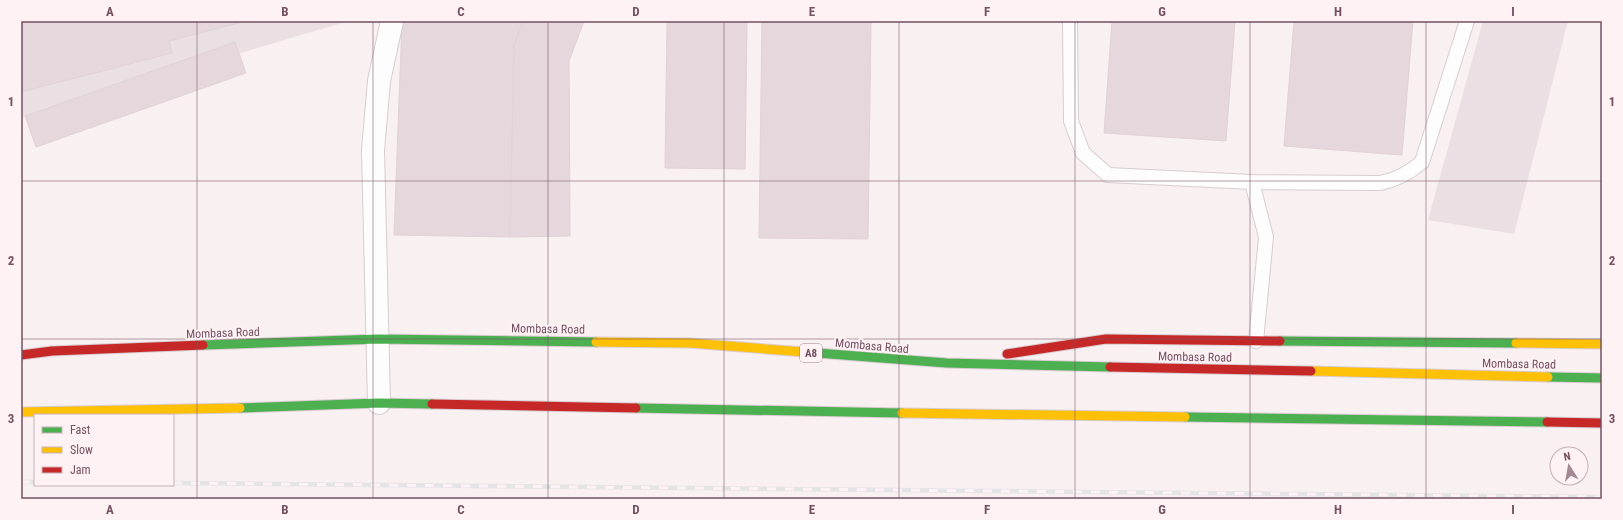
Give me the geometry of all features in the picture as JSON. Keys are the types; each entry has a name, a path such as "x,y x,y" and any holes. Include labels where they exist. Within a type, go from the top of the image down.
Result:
{"highway":[{"name":"Mombasa Road","path":"21,355 52,351 378,339 690,343 947,363 1602,378"},
{"path":"947,363 1106,339 1602,344"},
{"path":"21,412 137,411 380,403 916,414 1602,423"}],"street":[{"path":"380,403 373,150 379,81 392,21"}],"lane":[{"path":"1070,21 1071,121 1083,153 1108,175 1252,182 1380,183 1392,181 1407,174 1422,162 1467,21"},
{"path":"1252,182 1266,237 1256,341"}],"shaded area":[{"path":"21,21 349,21 21,118"},
{"path":"1483,21 1568,21 1514,234 1428,220"}],"building":[{"path":"21,21 246,21 169,41 172,53 21,92"},
{"path":"402,21 523,21 514,45 510,237 394,235"},
{"path":"523,21 584,21 569,61 570,236 510,237 514,45"},
{"path":"667,21 747,21 745,169 665,168"},
{"path":"762,21 871,21 868,239 759,238"},
{"path":"1112,21 1235,21 1226,141 1104,133"},
{"path":"1294,21 1413,21 1402,155 1284,146"},
{"path":"235,42 246,73 36,147 25,116"}],"railway":[{"path":"21,482 34,482"},
{"path":"174,483 1602,497"}],"traffic: fast":[{"path":"203,345 378,339 596,342"},
{"path":"1280,341 1516,343"},
{"path":"817,353 947,363 1110,367"},
{"path":"1548,377 1602,378"},
{"path":"240,408 379,403 432,404"},
{"path":"636,408 902,413"},
{"path":"1185,417 1547,422"}],"traffic: slow":[{"path":"596,342 690,343 817,353"},
{"path":"1516,343 1602,344"},
{"path":"1311,371 1548,377"},
{"path":"21,412 240,408"},
{"path":"902,413 1185,417"}],"traffic: jam":[{"path":"1007,354 1106,339 1280,341"},
{"path":"21,355 52,351 203,345"},
{"path":"1110,367 1311,371"},
{"path":"432,404 636,408"},
{"path":"1547,422 1602,423"}]}
